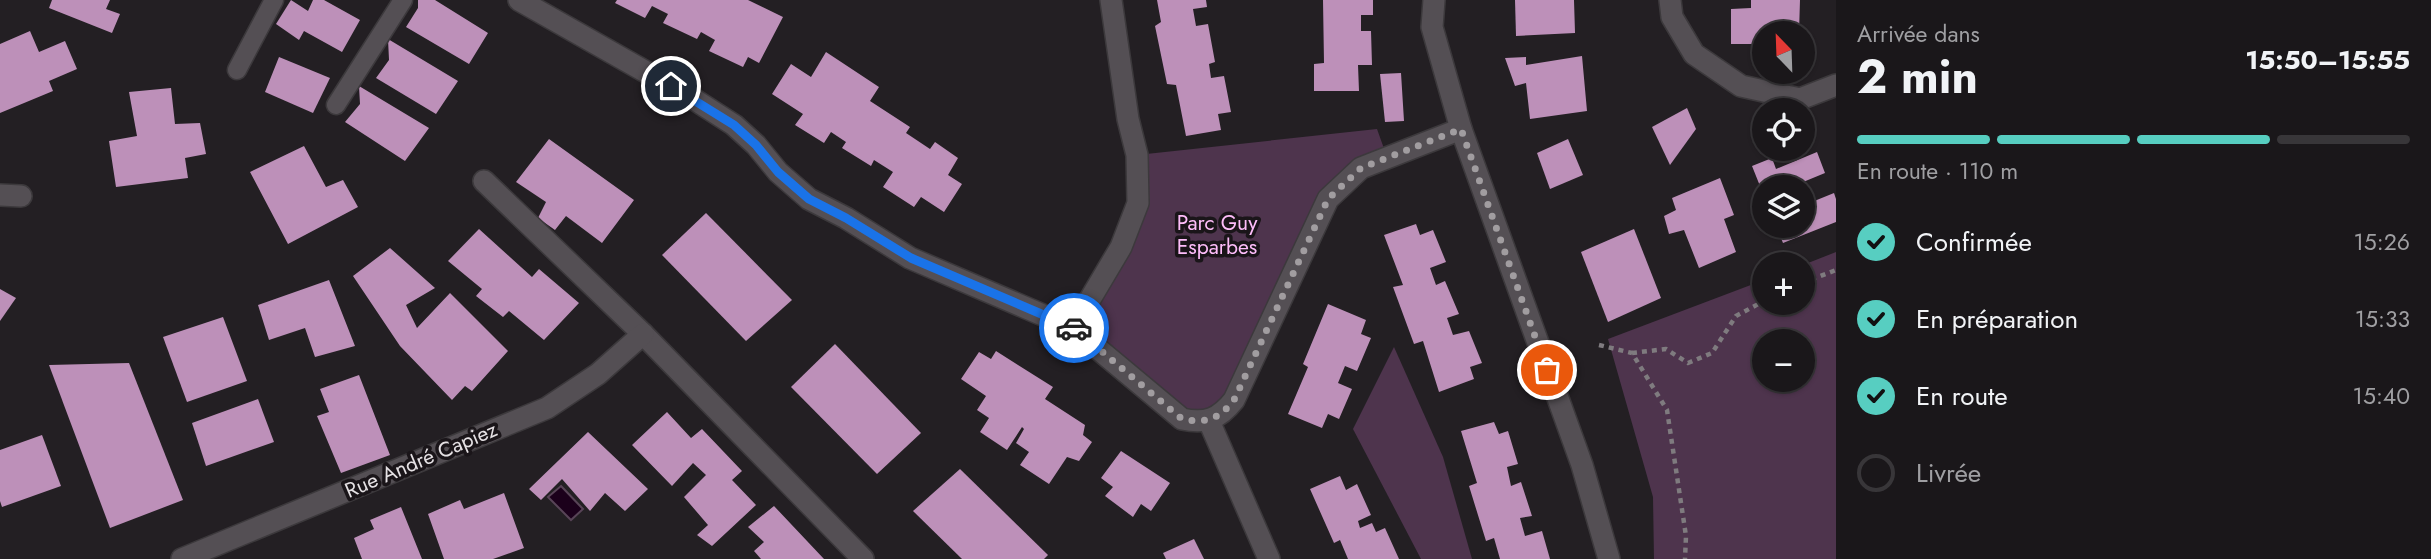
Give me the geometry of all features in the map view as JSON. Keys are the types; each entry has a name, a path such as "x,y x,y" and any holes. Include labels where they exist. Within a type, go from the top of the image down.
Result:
{"street":[{"path":"519,0 692,98 734,125 756,145 778,172 809,199 911,258 1073,328 1182,419 1197,422 1209,421 1224,413 1234,400 1328,199 1361,168 1461,129"},
{"path":"1073,328 1121,247 1138,203 1137,155 1128,119 1111,0"},
{"path":"1434,0 1432,27 1461,129 1581,465 1609,559"},
{"path":"1670,0 1672,17 1694,54 1741,86 1800,99 1836,85"},
{"path":"484,181 643,334 863,559"},
{"name":"Rue André Capiez","path":"182,559 547,408 598,374 643,334"},
{"path":"1209,421 1269,559"}],"lane":[{"path":"237,70 274,0"},
{"path":"336,105 402,0"}],"path":[{"path":"1815,278 1836,270"},
{"path":"1600,345 1632,354 1666,349 1688,363 1712,352 1736,316 1752,307"},
{"path":"1632,354 1667,410 1686,536 1685,559"}],"green space":[{"name":"Parc Guy Esparbes","path":"1377,129 1387,157 1343,183 1234,400 1197,422 1073,328 1121,247 1137,155"},
{"path":"1836,252 1836,559 1654,559 1653,497 1608,339 1752,285 1752,315 1815,315 1815,260"},
{"path":"1394,347 1443,457 1472,559 1421,559 1353,429"}],"shaded area":[{"path":"561,486 583,509 571,520 548,497"}],"building":[{"path":"52,0 110,0 106,9 120,14 112,33 49,8"},
{"path":"291,0 308,11 313,0 324,0 360,20 342,52 304,31 299,40 276,24"},
{"path":"418,0 435,0 488,33 469,64 406,27 418,8"},
{"path":"617,0 748,0 783,17 759,63 748,57 743,67 709,51 715,40 701,32 697,39 663,23 668,14 652,6 645,18 615,3"},
{"path":"1157,0 1206,0 1207,7 1193,9 1196,26 1208,24 1215,62 1209,64 1211,78 1224,76 1231,112 1218,114 1221,130 1186,136 1176,85 1167,84 1155,26 1161,22"},
{"path":"1323,0 1373,0 1373,15 1361,15 1361,31 1371,31 1372,65 1358,65 1359,91 1314,91 1314,64 1324,63"},
{"path":"1515,0 1574,0 1575,33 1516,36"},
{"path":"1751,0 1800,0 1799,21 1752,21 1752,44 1731,44 1731,9 1751,8"},
{"path":"30,31 39,52 65,41 77,69 49,81 53,91 0,113 0,44"},
{"path":"388,39 458,81 436,114 376,78 389,60"},
{"path":"826,52 879,87 870,101 910,127 906,133 930,149 935,142 958,158 948,175 962,184 944,212 921,197 914,207 883,187 893,172 874,160 871,166 842,148 846,142 831,132 824,143 795,125 803,114 772,94 791,64 811,77"},
{"path":"1582,56 1587,111 1530,119 1526,83 1515,86 1505,58 1526,57 1526,65"},
{"path":"279,57 330,78 313,113 265,92"},
{"path":"1401,73 1404,121 1385,122 1380,74"},
{"path":"359,86 429,128 405,161 345,122 360,104"},
{"path":"171,88 175,124 200,123 206,154 185,158 188,178 116,187 109,141 137,136 129,92"},
{"path":"1687,108 1696,129 1670,165 1652,127"},
{"path":"549,139 634,200 602,243 566,216 555,230 538,218 546,202 516,182"},
{"path":"1568,139 1583,175 1550,189 1537,153"},
{"path":"304,146 326,187 343,180 358,207 288,244 250,172"},
{"path":"1817,152 1825,173 1815,177 1815,175 1756,175 1752,166 1773,161 1776,169 1795,161 1815,161"},
{"path":"1720,178 1734,215 1724,219 1736,252 1699,268 1684,230 1669,234 1664,216 1676,210 1672,198"},
{"path":"1834,193 1836,222 1815,230 1815,201"},
{"path":"706,213 792,300 746,341 662,255"},
{"path":"1416,224 1420,235 1433,230 1446,262 1430,268 1436,285 1445,281 1459,314 1447,318 1453,335 1469,331 1482,363 1470,367 1474,379 1439,392 1423,341 1414,344 1393,287 1403,285 1384,235"},
{"path":"479,229 532,277 539,269 579,303 544,340 509,311 503,317 476,296 482,289 448,261"},
{"path":"1634,229 1661,298 1608,322 1581,252"},
{"path":"1781,238 1796,238 1783,243"},
{"path":"390,248 435,288 406,305 417,328 450,293 508,351 472,391 465,386 452,400 400,346 353,276"},
{"path":"329,280 355,346 315,357 305,328 269,340 258,305"},
{"path":"0,289 16,298 0,321"},
{"path":"1328,304 1366,320 1361,334 1371,338 1357,371 1345,366 1338,383 1352,389 1339,419 1328,414 1322,428 1288,414 1308,367 1303,364"},
{"path":"223,317 247,381 187,402 163,337"},
{"path":"835,344 921,433 877,474 791,387"},
{"path":"996,351 1053,387 1045,399 1085,425 1083,435 1092,442 1079,461 1067,457 1049,484 1020,465 1029,452 1016,443 1024,429 1022,427 1007,450 980,432 989,418 977,410 986,396 961,379 979,352 991,359"},
{"path":"129,363 183,500 110,528 49,365"},
{"path":"359,375 390,455 341,473 317,416 329,412 320,389"},
{"path":"258,399 274,442 206,466 192,423"},
{"path":"667,412 691,438 702,429 742,471 732,480 756,505 712,546 697,535 708,525 684,497 706,475 693,463 672,486 632,445"},
{"path":"1494,422 1499,434 1508,431 1518,464 1507,467 1511,486 1521,482 1532,516 1520,518 1525,536 1542,531 1550,559 1500,559 1494,538 1486,541 1469,486 1477,483 1461,431"},
{"path":"588,432 648,489 625,511 605,493 590,511 562,479 541,500 529,489"},
{"path":"42,435 61,486 2,507 0,450"},
{"path":"1121,451 1170,483 1151,511 1141,504 1133,517 1105,496 1113,487 1101,478"},
{"path":"960,469 1048,555 1044,559 962,559 913,511"},
{"path":"1340,476 1346,490 1357,484 1371,515 1358,521 1360,528 1372,523 1376,532 1385,528 1399,559 1348,559 1340,540 1334,543 1310,489"},
{"path":"504,493 524,548 493,559 444,559 428,514 460,500 464,509"},
{"path":"774,506 824,559 761,559 754,551 764,542 748,527"},
{"path":"401,507 422,559 362,559 354,538 374,529 370,520"},
{"path":"1194,539 1204,559 1166,559 1163,553"}],"way so far":[{"path":"1074,328 1182,419 1209,421 1224,413 1234,400 1328,199 1361,168 1461,129 1547,370"}],"route":[{"path":"671,86 734,125 756,145 778,172 809,199 911,258 1074,328"}]}
